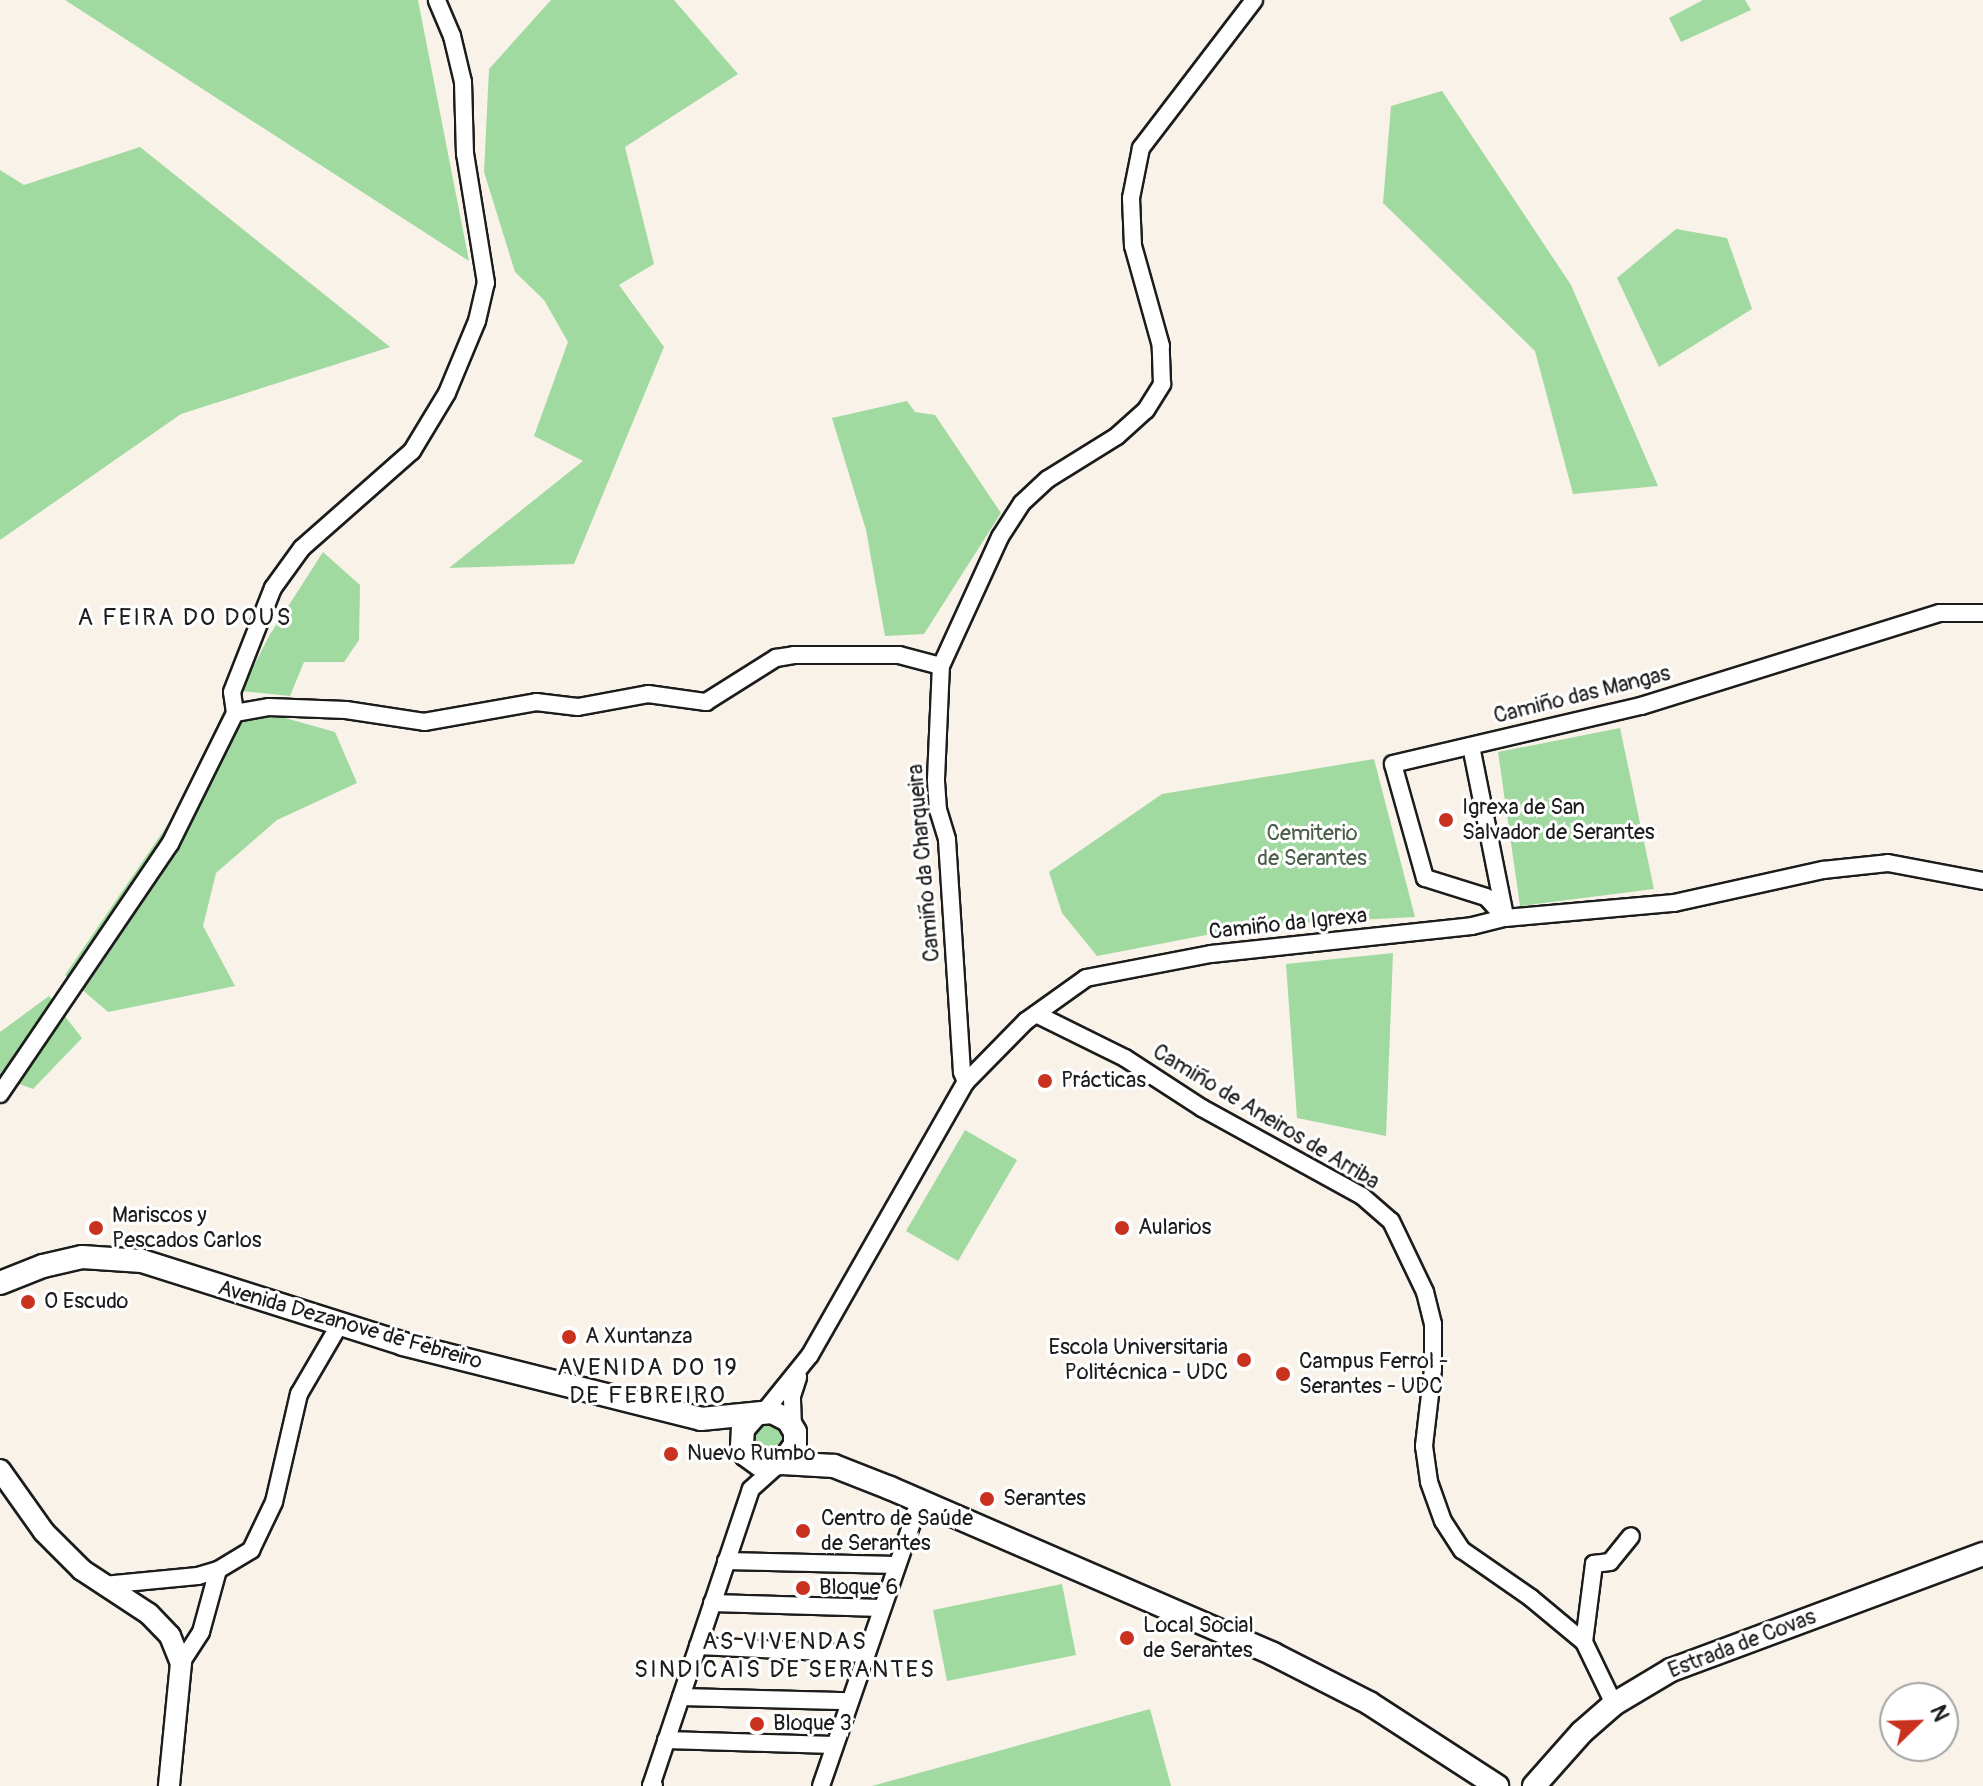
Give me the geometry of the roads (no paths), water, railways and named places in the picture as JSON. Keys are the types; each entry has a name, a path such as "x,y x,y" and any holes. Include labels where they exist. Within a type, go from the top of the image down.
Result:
{"main road":[{"name":"Avenida Dezanove de Febreiro","path":"0,1283 43,1266 82,1257 142,1261 403,1344 701,1419 759,1414"},
{"path":"834,1466 781,1415 759,1414 743,1429 744,1450 760,1465 834,1466 920,1500 1324,1677 1497,1786"},
{"name":"Avenida Dezanove de Febreiro","path":"701,1419 744,1450"},
{"path":"780,1464 795,1445 794,1430"},
{"name":"Estrada de Covas","path":"1534,1786 1582,1732 1614,1704 1671,1670 1704,1655 1983,1554"}],"street":[{"path":"0,1094 170,844 235,713 232,692 273,588 302,548 412,451 447,393 477,321 486,283 465,154 463,82 452,36 437,0"},
{"name":"Camiño da Charqueira","path":"966,1082 961,1056 947,839 938,810 936,779 941,666 1000,537 1022,503 1048,479 1117,436 1146,410 1162,384 1161,346 1133,246 1131,198 1141,148 1254,0"},
{"name":"Camiño das Mangas","path":"1505,918 1486,897 1425,878 1393,764 1641,706 1940,613 1983,613"},
{"path":"235,713 269,707 346,710 424,722 536,702 578,707 648,694 706,702 776,658 794,655 899,655 941,666"},
{"path":"1471,746 1505,918"},
{"name":"Camiño da Igrexa","path":"800,1371 966,1082 1036,1014 1086,978 1211,954 1472,926 1505,918 1674,903 1823,870 1888,863 1983,881"},
{"name":"Camiño de Aneiros de Arriba","path":"1036,1014 1125,1058 1202,1108 1362,1196 1391,1221 1425,1292 1433,1324 1433,1369 1424,1446 1429,1482 1443,1521 1462,1550 1531,1598 1584,1642 1614,1704"},
{"path":"104,1585 198,1576 218,1570 251,1550 274,1502 299,1394 341,1322"},
{"path":"759,1414 800,1371"},
{"path":"794,1430 792,1396 800,1371"},
{"path":"654,1786 651,1786 751,1489 744,1450"},
{"path":"751,1489 780,1464"},
{"path":"0,1470 44,1532 82,1570 149,1614 170,1636 181,1663"},
{"path":"821,1786 920,1500"},
{"path":"1584,1642 1594,1564 1610,1562 1631,1536"},
{"path":"726,1561 897,1565"},
{"path":"169,1786 181,1663 201,1632 218,1570"},
{"path":"712,1603 882,1608"},
{"path":"698,1646 866,1654"},
{"path":"681,1697 850,1701"},
{"path":"666,1740 834,1745"}],"place":[{"name":"Igrexa de San Salvador de Serantes","path":"1446,820"},
{"name":"Prácticas","path":"1045,1081"},
{"name":"Mariscos y Pescados Carlos","path":"96,1228"},
{"name":"Aularios","path":"1122,1228"},
{"name":"O Escudo","path":"28,1302"},
{"name":"A Xuntanza","path":"569,1337"},
{"name":"Escola Universitaria Politécnica - UDC","path":"1244,1360"},
{"name":"Campus Ferrol - Serantes - UDC","path":"1283,1374"},
{"name":"Nuevo Rumbo","path":"671,1454"},
{"name":"Serantes","path":"987,1499"},
{"name":"Centro de Saúde de Serantes","path":"803,1531"},
{"name":"Bloque 6","path":"803,1588"},
{"name":"Local Social de Serantes","path":"1127,1638"},
{"name":"Bloque 3","path":"757,1724"}],"district":[{"name":"A FEIRA DO DOUS","path":"185,618"},
{"name":"AVENIDA DO 19 DE FEBREIRO","path":"648,1382"},
{"name":"AS VIVENDAS SINDICAIS DE SERANTES","path":"785,1656"}],"park label":[{"name":"Cemiterio de Serantes","path":"1312,846"}]}
